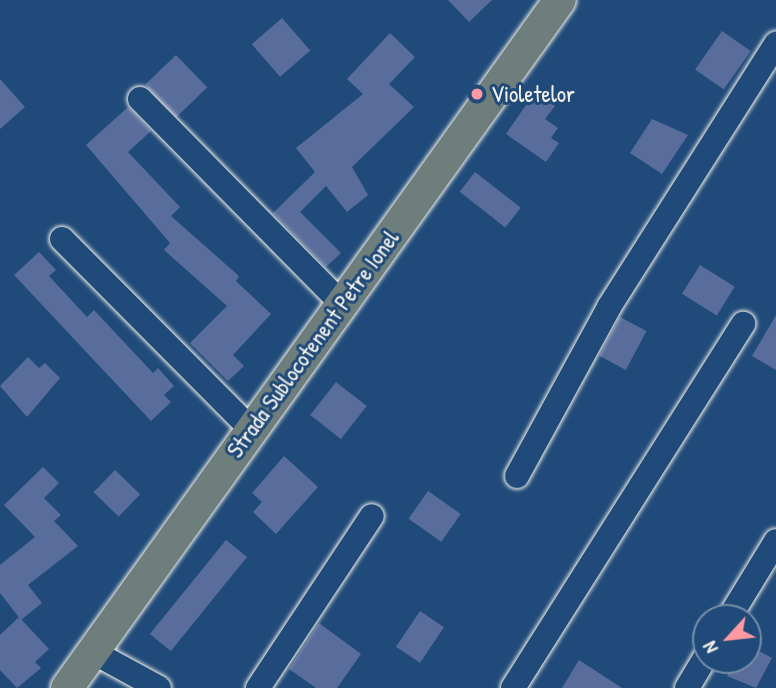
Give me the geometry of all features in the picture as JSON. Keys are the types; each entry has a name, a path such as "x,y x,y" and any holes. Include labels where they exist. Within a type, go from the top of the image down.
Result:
{"main road":[{"name":"Strada Sublocotenent Petre Ionel","path":"67,688 560,0"}],"street":[{"path":"517,476 609,307 776,44"},
{"path":"140,99 342,304"},
{"path":"62,239 251,429"},
{"path":"513,688 743,324"},
{"path":"258,688 372,516"},
{"path":"738,604 776,541"},
{"path":"93,652 159,688"}],"building":[{"path":"448,0 492,0 469,22"},
{"path":"282,18 310,50 280,77 252,44"},
{"path":"722,31 751,51 724,90 695,70"},
{"path":"390,33 415,57 389,84 414,107 352,167 368,195 347,212 326,186 300,212 341,253 326,267 273,213 315,172 296,148 363,94 347,79"},
{"path":"176,55 207,87 176,117 145,85"},
{"path":"0,79 25,107 0,129"},
{"path":"535,92 555,106 545,119 558,128 551,138 559,143 546,162 506,134"},
{"path":"128,107 151,131 128,152 180,207 171,216 239,276 236,281 271,314 233,355 244,366 228,381 190,343 227,306 164,250 170,243 86,145"},
{"path":"652,119 688,135 662,174 630,153"},
{"path":"475,172 521,208 505,227 460,192"},
{"path":"39,252 56,270 49,276 87,317 94,310 153,373 158,368 174,386 164,395 171,402 151,421 14,275"},
{"path":"700,265 735,287 717,316 682,294"},
{"path":"776,315 776,370 752,356"},
{"path":"620,317 646,331 626,370 599,356"},
{"path":"28,357 39,368 45,363 60,378 27,417 0,386"},
{"path":"336,382 367,406 341,439 310,415"},
{"path":"284,456 318,487 276,534 253,512 262,502 252,493"},
{"path":"43,467 59,483 44,498 61,515 54,521 78,546 28,585 42,603 21,620 0,593 0,565 35,537 4,505"},
{"path":"115,470 140,494 119,517 93,492"},
{"path":"428,491 461,514 441,542 408,519"},
{"path":"226,540 247,557 171,651 150,634"},
{"path":"420,611 444,627 420,663 396,647"},
{"path":"19,617 49,649 35,662 41,668 17,688 0,670 0,635"},
{"path":"319,623 361,654 337,688 316,688 289,669"},
{"path":"762,653 772,658 756,688 727,676 762,674"},
{"path":"579,660 622,688 562,688"}],"place":[{"name":"Violetelor","path":"477,94"}]}
